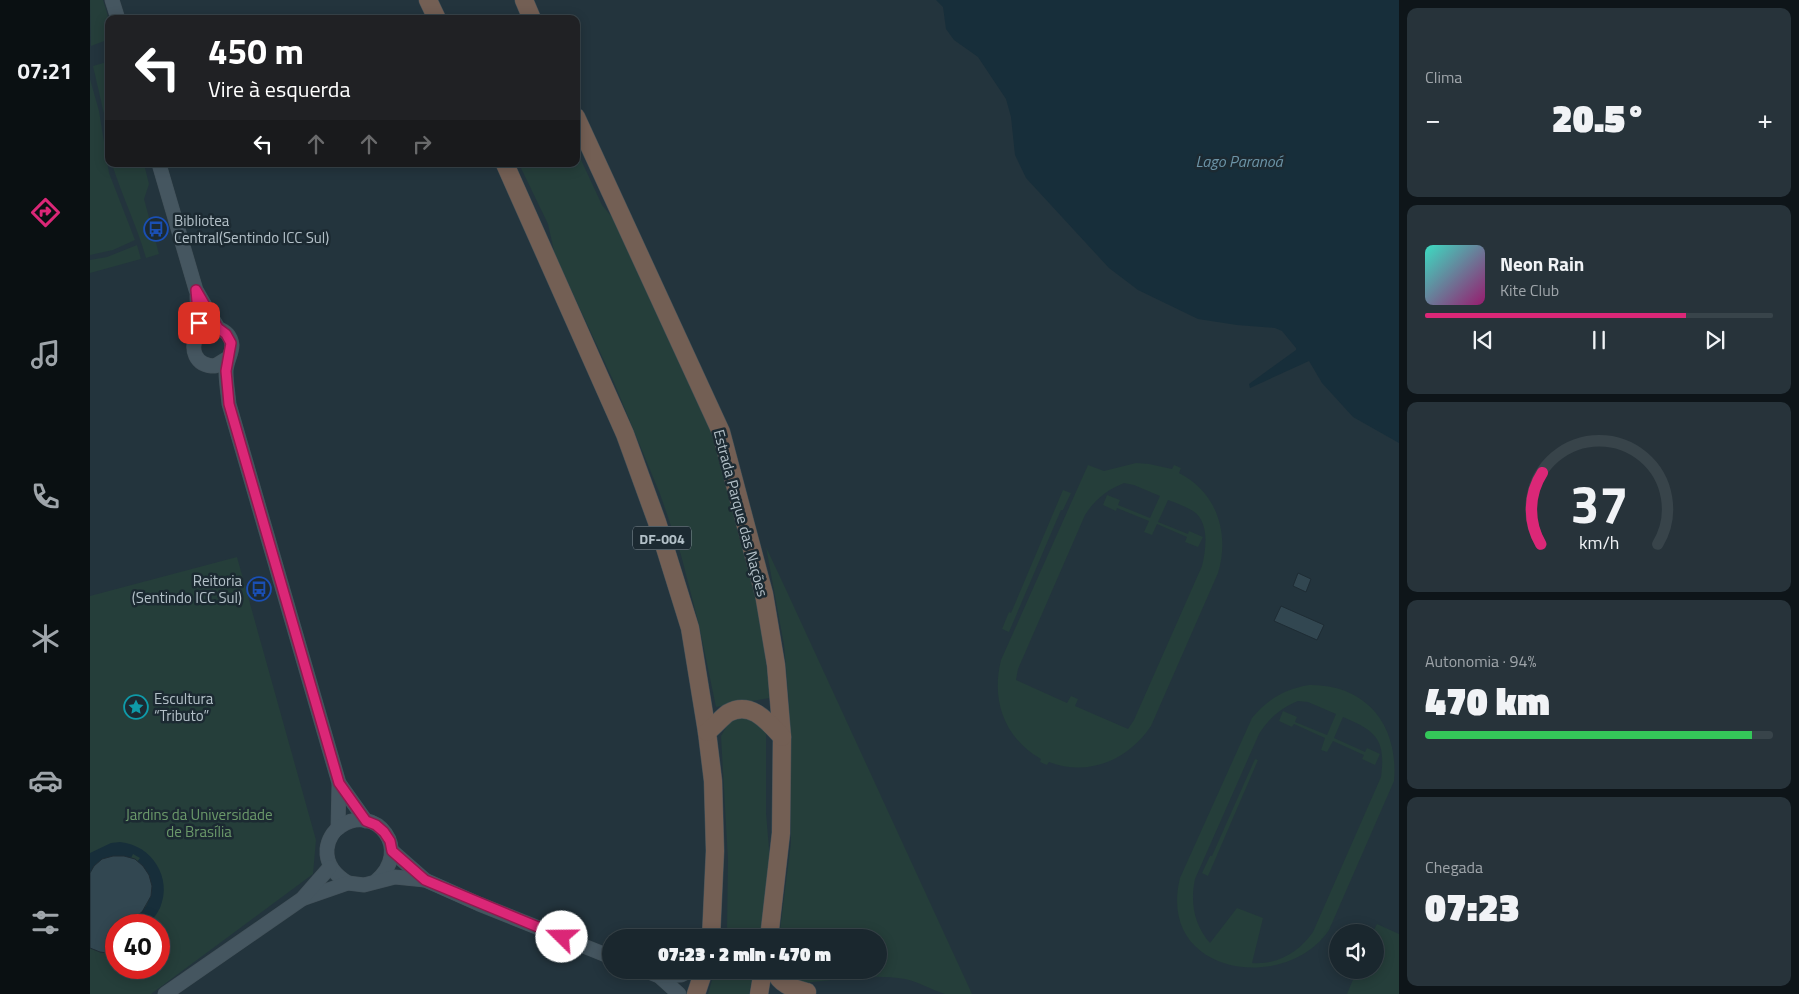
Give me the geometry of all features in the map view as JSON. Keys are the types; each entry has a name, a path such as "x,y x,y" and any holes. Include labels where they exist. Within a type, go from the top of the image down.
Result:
{"highway":[{"path":"428,0 435,15"},
{"path":"524,0 530,15"},
{"name":"Estrada Parque das Nações","path":"580,126 722,432 764,594 776,665 782,737 781,833 770,929"},
{"name":"DF-004","path":"507,167 625,434 658,522 690,628 713,781 715,851 711,929"},
{"path":"707,732 728,713 742,709 753,711 766,719 782,737"},
{"path":"696,994 701,979"},
{"path":"759,994 762,979"},
{"path":"779,979 790,987 807,992 802,994"}],"street":[{"path":"112,0 117,15"},
{"path":"160,167 196,290 198,333 193,343 194,353 200,362 209,366 220,365 231,353 231,343 226,334 218,328 196,290"},
{"path":"198,333 209,328 218,328"},
{"path":"228,358 226,371 229,404 339,783 338,828"},
{"path":"209,366 229,404"},
{"path":"339,783 366,821"},
{"path":"376,881 385,874 391,863 392,851 390,841 376,825 366,821 346,823 331,836 327,846 327,857 330,867 337,877 348,883 364,885 395,877 425,880 602,953"},
{"path":"392,851 425,880"},
{"path":"165,994 302,899 330,867"},
{"path":"302,899 348,883"},
{"path":"662,979 680,994"}],"green space":[{"path":"90,0 103,0 108,15 105,15 105,41 91,46"},
{"path":"105,63 105,118 93,66"},
{"path":"90,79 99,111 105,148 105,167 108,167 135,240 113,250 90,255"},
{"path":"580,158 602,205 617,223 707,420 719,454 748,557 761,627 770,698 716,707 699,625 681,555 660,494 613,380 555,255 548,224 520,167 580,167"},
{"path":"113,167 145,167 149,184 144,199 159,254 146,258"},
{"path":"137,245 141,259 90,273 90,260 107,257"},
{"path":"1136,463 1172,469 1174,465 1181,468 1179,473 1203,491 1217,516 1221,529 1221,558 1218,573 1151,726 1142,738 1119,756 1093,766 1064,766 1049,762 1047,765 1040,762 1041,759 1028,750 1009,729 1003,717 1000,703 998,675 1001,660 1088,465 1104,471","holes":["1124,483 1134,485 1160,496 1150,518 1118,505 1120,500 1107,495 1103,505 1116,511 1117,508 1149,521 1144,532 1152,535 1157,524 1187,537 1185,542 1198,547 1203,537 1189,531 1188,534 1158,522 1168,500 1177,503 1193,511 1202,522 1205,552 1202,566 1134,720 1128,729 1075,706 1078,699 1071,696 1067,703 1016,680 1018,669 1085,515 1097,500 1112,489"]},
{"path":"1063,490 1071,493 1063,510 1061,510 1009,632 1002,629 1009,612 1011,613"},
{"path":"766,547 972,994 945,994 910,980 887,977 887,929 780,929 791,843 789,703 784,645"},
{"name":"Jardins da Universidade de Brasília","path":"237,557 316,840 313,874 151,994 90,994 90,596"},
{"path":"1309,685 1329,687 1347,692 1362,700 1375,712 1391,742 1394,761 1394,781 1332,924 1329,924 1329,930 1309,950 1284,963 1257,968 1229,965 1205,954 1187,936 1178,911 1180,878 1252,718 1264,705 1292,689","holes":["1298,701 1308,702 1336,714 1327,735 1295,722 1297,717 1283,711 1279,721 1292,727 1294,724 1325,738 1321,750 1327,752 1333,741 1364,755 1362,759 1375,765 1380,754 1367,748 1365,752 1334,738 1343,717 1364,727 1371,732 1380,745 1382,754 1381,777 1313,932 1301,946 1287,956 1271,962 1252,963 1263,918 1237,908 1210,943 1200,929 1193,905 1195,879 1259,734 1271,718"]},
{"path":"750,716 764,729 766,734 766,813 770,860 761,929 727,929 728,860 721,736 731,719"},
{"path":"1255,759 1258,760 1208,876 1202,873 1210,856 1212,856"},
{"path":"1384,927 1399,934 1399,994 1347,994 1353,979 1384,979"},
{"path":"712,979 752,979 749,994 708,994"},
{"path":"792,979 843,979 801,983 797,983"}],"water":[{"name":"Lago Paranoá","path":"936,0 1399,0 1399,443 1353,417 1322,383 1309,361 1250,388 1249,384 1296,350 1282,331 1275,328 1198,319 1138,290 1109,268 1026,178 1015,155 1011,117 1006,99 978,57 954,40 946,29 943,7"},
{"path":"111,843 131,844 142,849 157,865 164,885 160,908 156,914 139,914 144,909 150,895 149,880 137,862 140,858 133,854 131,858 119,856 108,858 98,864 90,873 90,853"}],"building":[{"path":"1298,573 1311,579 1306,592 1293,586"},
{"path":"1281,606 1324,625 1317,640 1274,621"},
{"path":"124,856 135,859 149,875 152,886 151,896 139,914 105,914 105,953 90,948 90,873 94,866 102,859"}],"place":[{"name":"Bibliotea Central(Sentindo ICC Sul)","path":"156,229"},
{"name":"Reitoria (Sentindo ICC Sul)","path":"259,589"},
{"name":"Escultura “Tributo”","path":"136,707"}],"route":[{"path":"199,323 196,290 218,328 229,336 232,346 226,371 229,404 339,783 366,821 376,825 384,832 390,841 392,851 425,880 562,937"}]}
